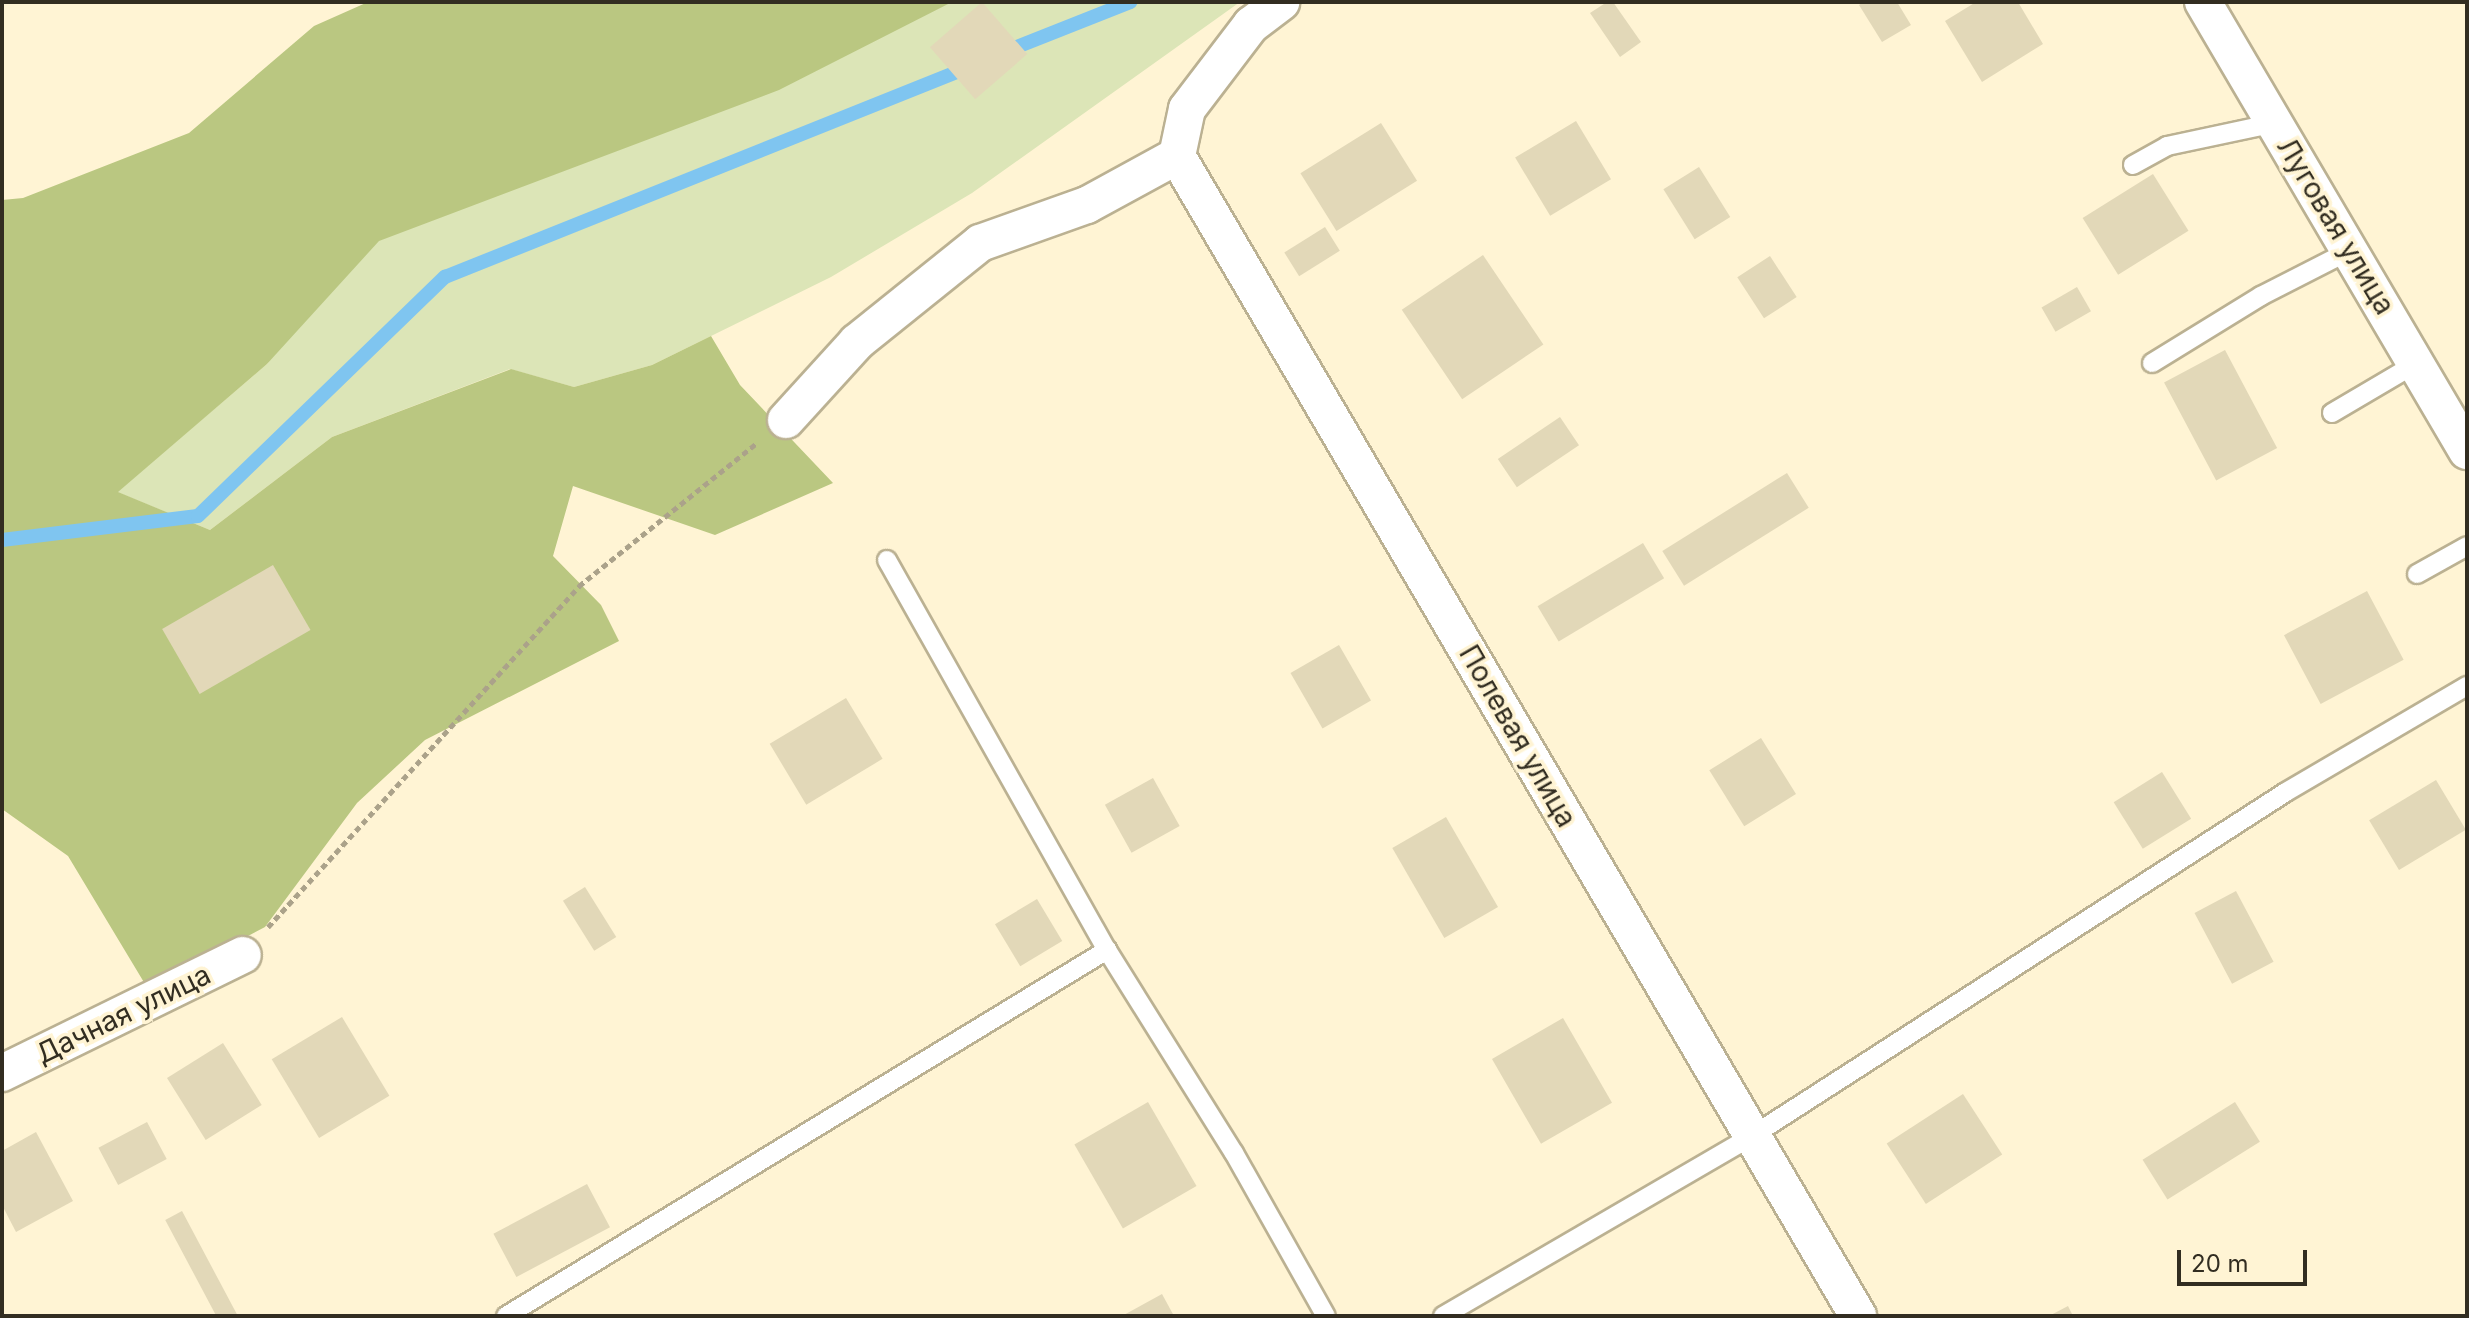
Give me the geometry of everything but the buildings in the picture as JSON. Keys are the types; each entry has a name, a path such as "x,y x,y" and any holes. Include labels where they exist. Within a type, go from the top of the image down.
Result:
{"street":[{"path":"786,420 857,342 980,243 1087,205 1177,156 1187,109 1251,25 1281,2"},
{"name":"Луговая улица","path":"2203,2 2353,249 2467,451"},
{"name":"Полевая улица","path":"1177,156 1858,1316"},
{"name":"Дачная улица","path":"2,1073 243,955"}],"lane":[{"path":"2133,165 2167,146 2275,123"},
{"path":"2152,363 2261,296 2353,249"},
{"path":"2332,413 2417,363"},
{"path":"2417,574 2467,546"},
{"path":"887,560 1107,950 1234,1153 1326,1316"},
{"path":"1443,1316 1752,1136 2286,792 2467,686"},
{"path":"506,1316 1107,950"}],"path":[{"path":"243,955 579,586 786,420"}],"green space":[{"path":"368,2 952,2 779,90 379,241 267,364 118,492 210,530 332,437 511,369 574,387 652,365 711,336 740,385 833,483 715,535 573,486 553,556 601,605 619,641 425,740 357,803 265,927 148,989 68,856 2,809 2,200 23,198 189,133 314,26"},
{"path":"800,2 1240,2 972,193 831,277 652,365 574,387 510,369 332,437 210,530 117,492 267,364 456,115"}],"waterway":[{"path":"1004,52 1130,2"},
{"path":"2,540 198,516 445,277 967,68"}]}
